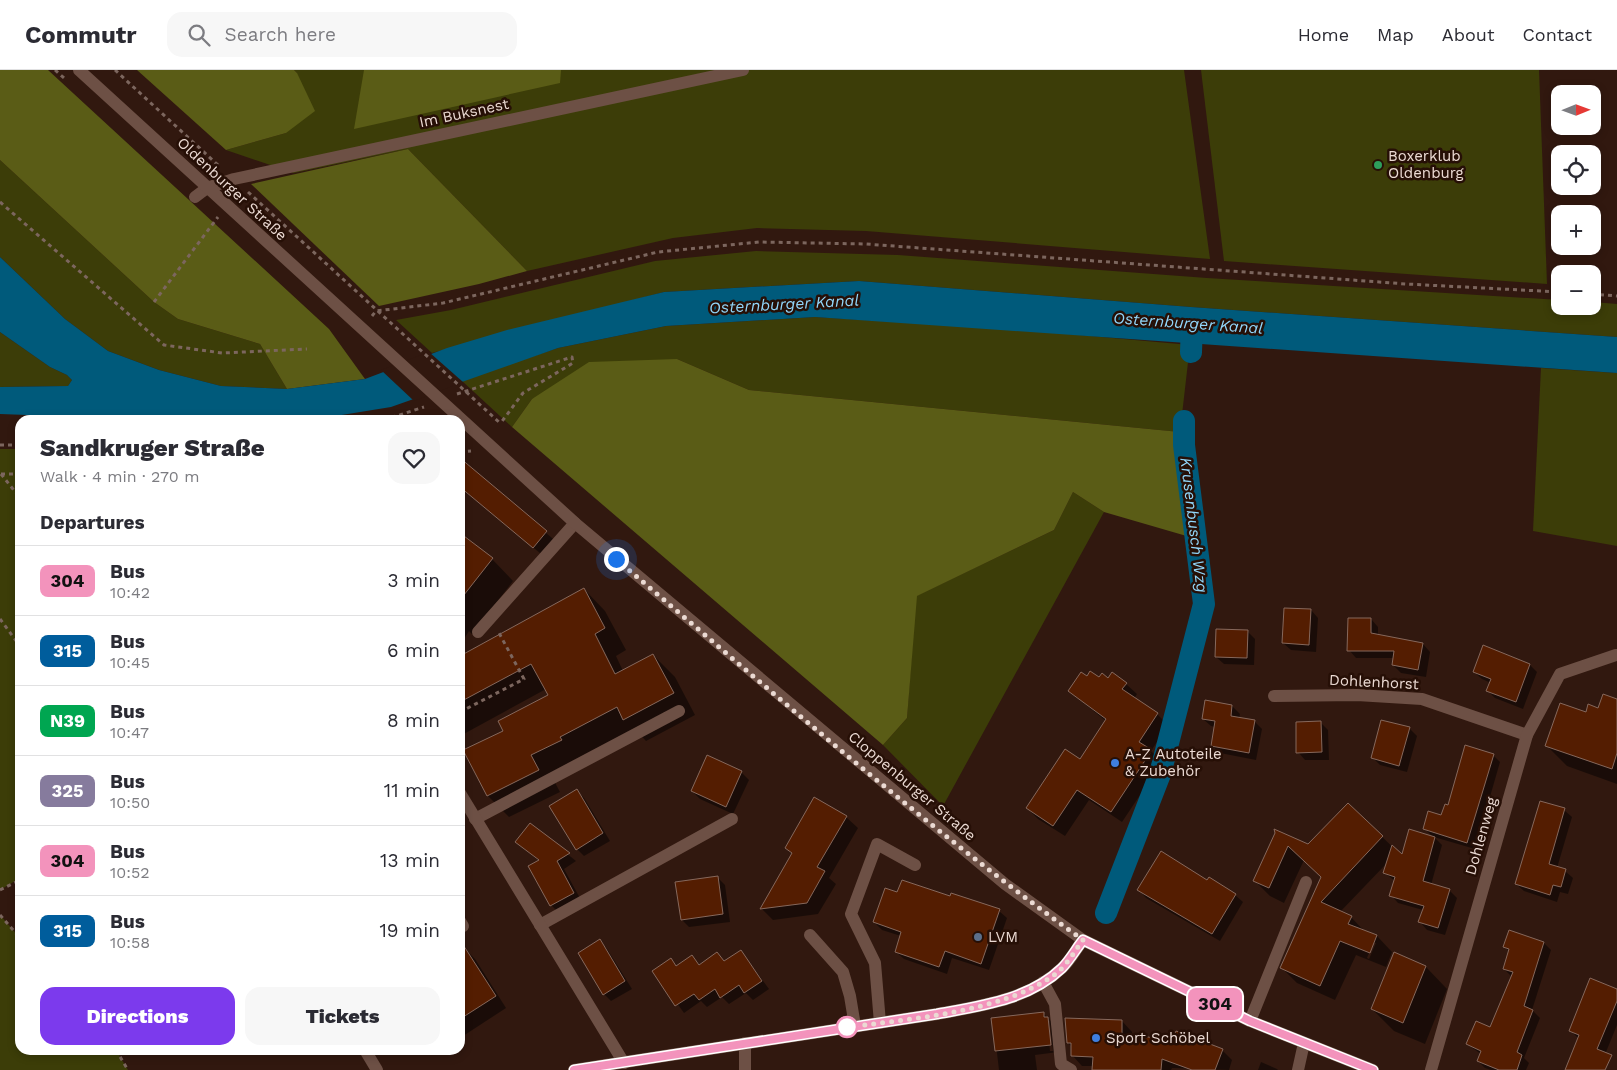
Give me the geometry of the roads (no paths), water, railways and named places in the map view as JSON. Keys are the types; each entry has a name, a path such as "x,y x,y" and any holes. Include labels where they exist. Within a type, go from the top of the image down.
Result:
{"main road":[{"name":"Oldenburger Straße","path":"79,70 365,330 440,401"},
{"name":"Im Buksnest","path":"195,197 207,188 244,177 743,70"},
{"name":"Cloppenburger Straße","path":"440,401 455,415"},
{"name":"Cloppenburger Straße","path":"465,424 575,523 1004,884 1083,940 1250,1021 1373,1070"},
{"path":"478,632 575,523"},
{"name":"Dohlenweg","path":"1431,1070 1527,735 1560,674 1616,655"},
{"name":"Dohlenhorst","path":"1274,696 1357,695 1422,699 1527,735"},
{"path":"476,819 679,711"},
{"path":"465,801 624,1063"},
{"path":"540,925 732,819"},
{"path":"880,1023 875,963 851,914 877,844 915,865"},
{"path":"1250,1021 1306,882"},
{"path":"810,935 843,972 850,996 855,1026"},
{"path":"574,1070 985,1005 1016,996 1043,982 1064,966 1083,940"},
{"path":"1043,982 1055,1004 1061,1064 1071,1070"},
{"path":"745,1043 745,1070"},
{"path":"1298,1070 1304,1043"},
{"path":"368,1055 377,1070"}],"water":[{"name":"Osternburger Kanal","path":"0,257 65,319 108,351 159,370 221,386 287,389 365,379 447,348 507,330 664,292 859,281 1617,337 1617,373 815,317 666,326 558,348 391,407 342,415 27,415 0,414 0,387 68,386 72,380 0,332"}],"waterway":[{"name":"Krusenbusch Wzg","path":"1191,352 1192,323"},
{"name":"Krusenbusch Wzg","path":"1106,913 1160,774 1204,604 1184,445 1184,421"}],"place":[{"name":"Boxerklub Oldenburg","path":"1378,165"},
{"name":"A-Z Autoteile & Zubehör","path":"1115,763"},
{"name":"LVM","path":"978,937"},
{"name":"Sport Schöbel","path":"1096,1038"}]}
